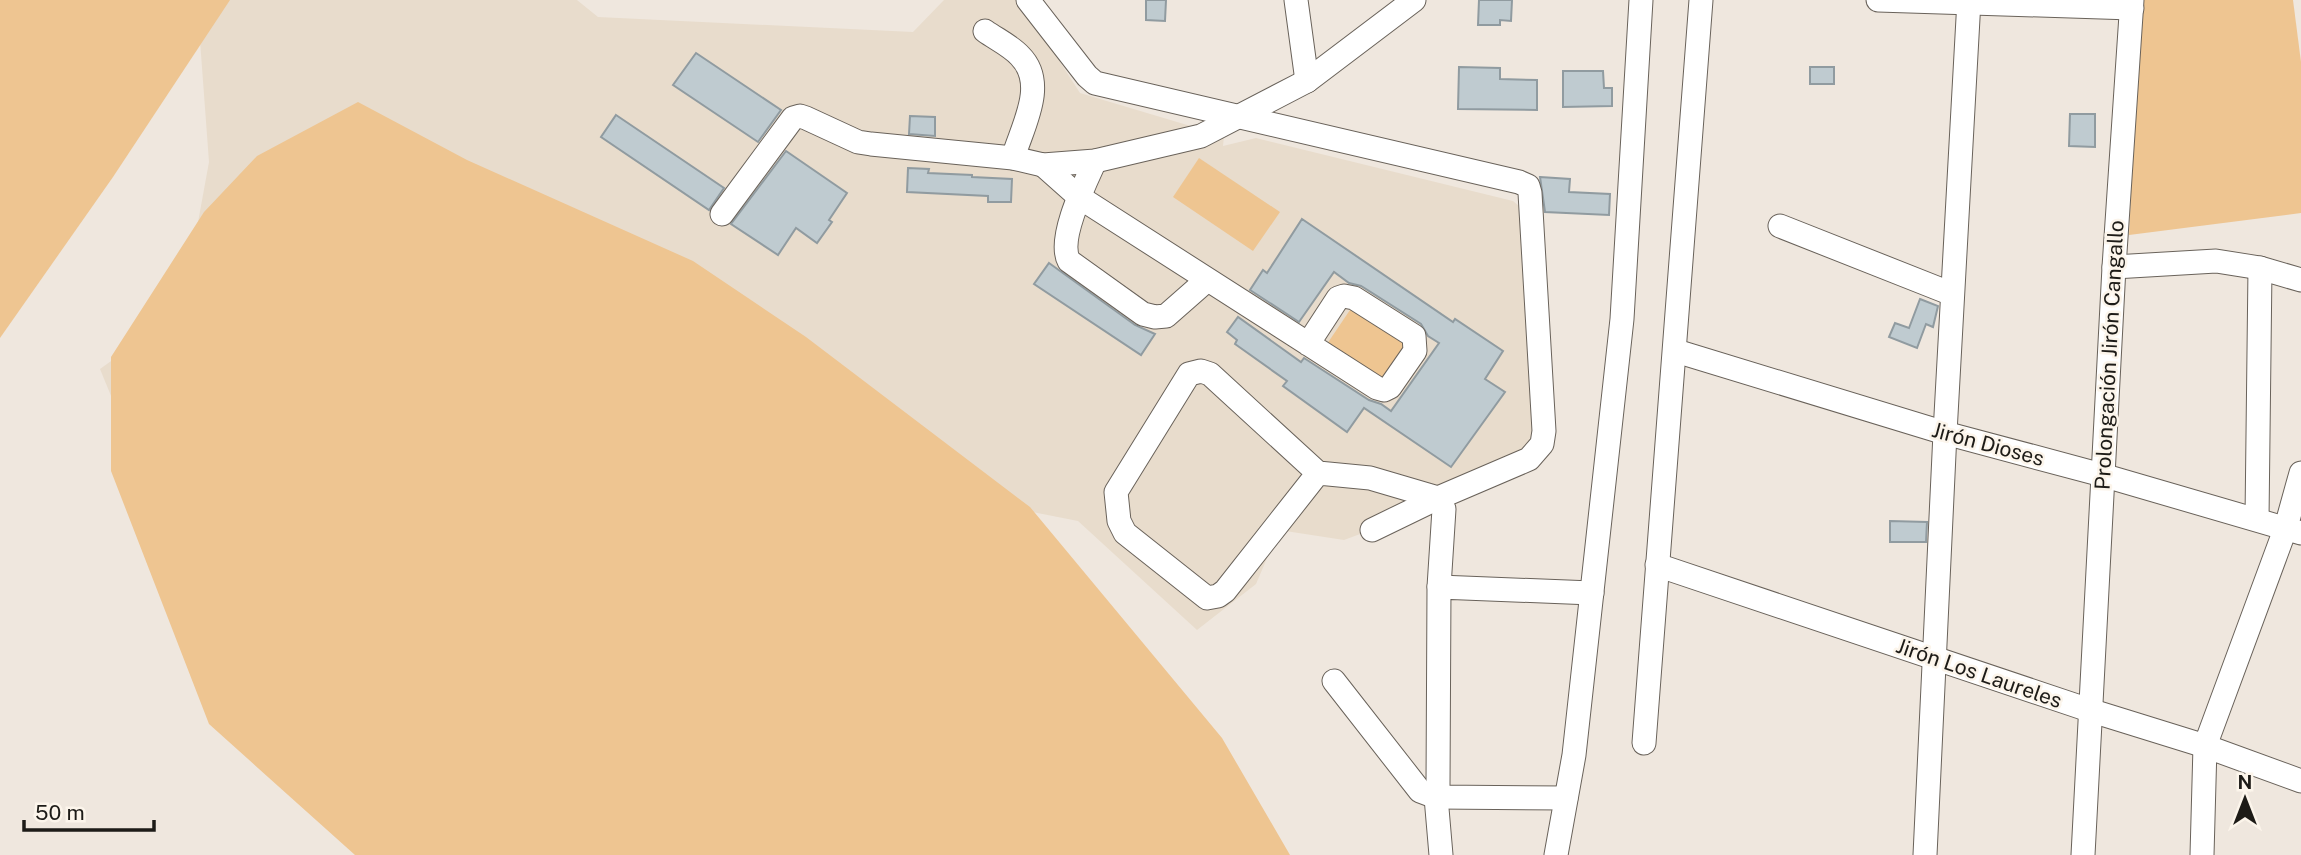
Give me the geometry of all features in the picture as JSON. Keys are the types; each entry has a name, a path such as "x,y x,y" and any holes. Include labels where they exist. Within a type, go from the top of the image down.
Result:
{"street":[{"path":"1028,0 1095,83 1519,182 1528,187 1544,431 1542,444 1529,459 1372,530"},
{"path":"1296,0 1307,81"},
{"path":"722,214 793,118 800,116 859,142 871,144 1013,158 1044,164 1095,161 1200,136 1307,81 1414,0"},
{"path":"1556,855 1574,755 1622,319 1641,0"},
{"path":"1644,743 1702,0"},
{"path":"1878,0 2132,4"},
{"path":"1925,855 1944,433 1969,2"},
{"name":"Prolongación Jirón Cangallo","path":"2083,855 2102,475 2132,4"},
{"path":"985,31 1020,56 1030,70 1034,91 1013,158"},
{"path":"1095,161 1079,197 1066,244 1069,261 1143,314 1155,317 1166,316 1207,280"},
{"path":"1044,164 1079,197 1207,280 1377,388 1384,390 1390,387 1415,351 1416,345 1414,336 1353,298 1344,296 1338,298 1308,344"},
{"path":"1780,226 1952,294"},
{"path":"2114,267 2216,261 2260,268 2301,280"},
{"path":"2257,519 2260,268"},
{"name":"Jirón Dioses","path":"1676,351 1944,433 2293,530"},
{"path":"1318,473 1225,591 1218,596 1207,598 1125,533 1119,521 1116,492 1189,374 1201,371 1210,374 1318,473 1370,478 1438,498 1444,509 1439,587 1436,797 1441,855"},
{"path":"2202,855 2205,746 2293,530 2301,473"},
{"name":"Jirón Los Laureles","path":"1657,565 2089,710 2205,746 2301,781"},
{"path":"1439,587 1592,593"},
{"path":"1334,681 1420,791 1436,797 1566,799"}],"shaded area":[{"path":"0,0 230,0 113,177 0,338"},
{"path":"197,0 577,0 598,17 913,32 944,0 1020,0 1080,93 1224,136 1223,146 1256,138 1513,201 1533,218 1537,451 1525,473 1344,540 1279,530 1256,584 1197,630 1078,521 861,478 159,513 100,369 182,310 209,162"},
{"path":"2140,0 2293,0 2301,62 2301,213 2129,235"},
{"path":"358,102 467,160 693,261 806,337 1030,507 1222,738 1290,855 355,855 209,724 111,471 111,357 204,212 257,156"},
{"path":"1199,158 1280,212 1253,251 1173,197"},
{"path":"1352,307 1408,344 1383,381 1327,344"}],"building":[{"path":"1146,0 1166,0 1165,21 1146,20"},
{"path":"1479,0 1512,0 1511,21 1500,20 1500,25 1478,25"},
{"path":"696,53 781,110 758,142 673,85"},
{"path":"1459,67 1500,68 1500,79 1537,80 1537,110 1458,109"},
{"path":"1810,67 1834,67 1834,84 1810,84"},
{"path":"1563,71 1603,71 1604,88 1612,88 1612,106 1563,107"},
{"path":"2070,114 2095,114 2095,147 2069,146"},
{"path":"616,115 724,188 709,210 601,137"},
{"path":"910,116 935,117 935,136 909,134"},
{"path":"786,151 847,193 817,243 796,228 778,255 731,224"},
{"path":"908,168 929,169 928,173 1012,179 1011,202 988,202 988,196 907,192"},
{"path":"1540,177 1570,179 1569,192 1610,194 1609,215 1545,212"},
{"path":"1302,219 1453,322 1455,319 1503,351 1485,379 1505,392 1451,467 1364,408 1347,432 1283,386 1287,381 1235,344 1237,340 1227,332 1238,317 1301,362 1304,358 1391,411 1439,343 1428,336 1421,324 1334,272 1299,322 1250,290 1263,270 1267,273"},
{"path":"1049,263 1135,325 1155,334 1141,355 1034,284"},
{"path":"1920,299 1938,306 1933,327 1926,324 1917,348 1889,337 1895,323 1909,328"},
{"path":"1890,521 1927,522 1926,542 1890,542"}]}
